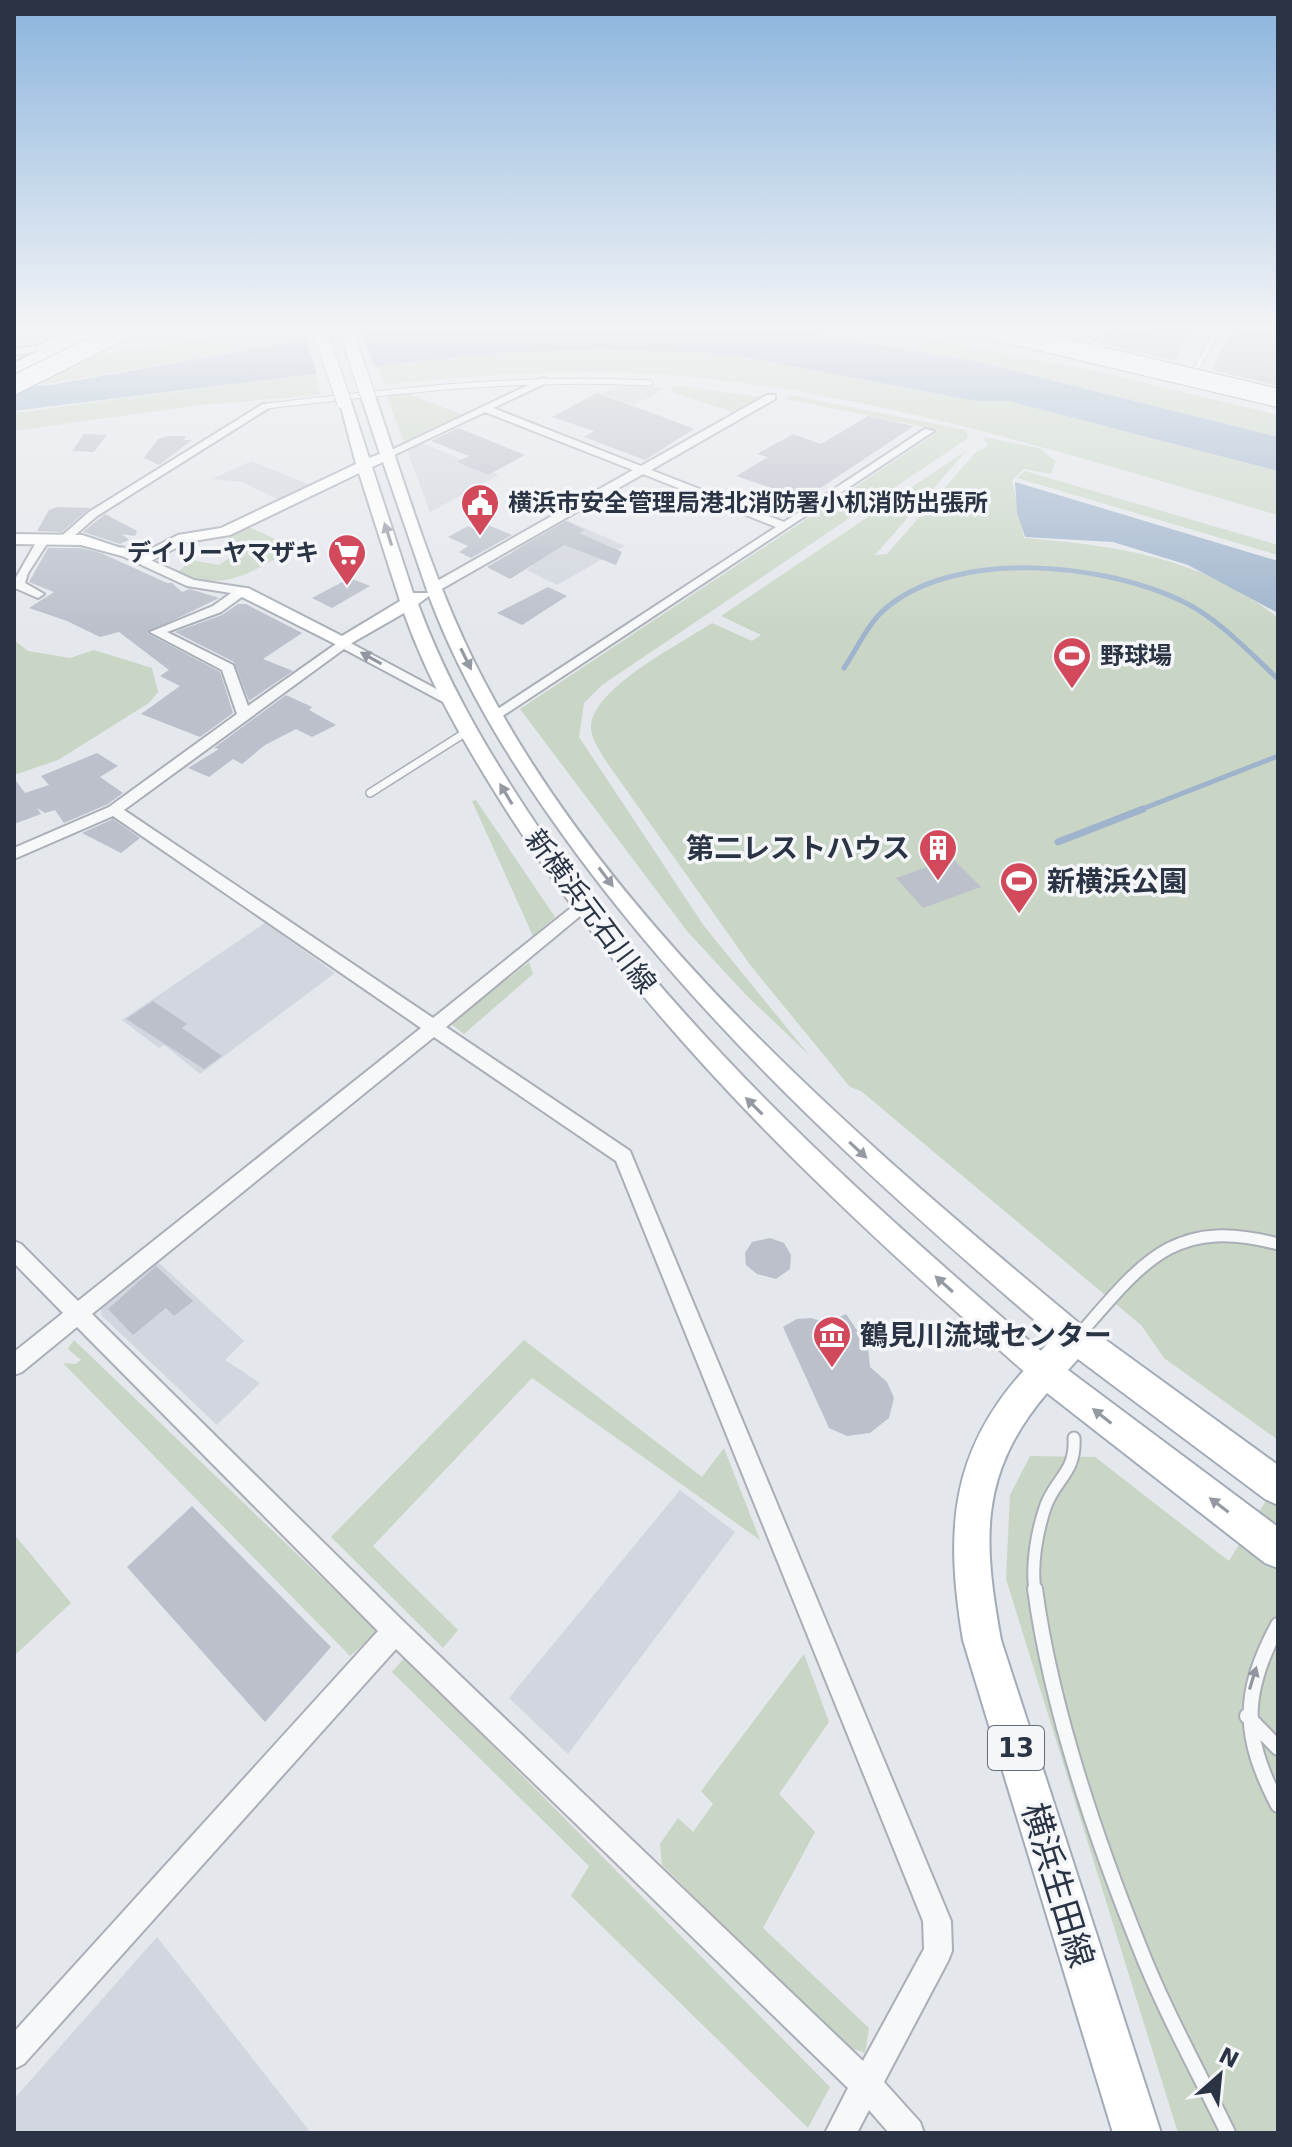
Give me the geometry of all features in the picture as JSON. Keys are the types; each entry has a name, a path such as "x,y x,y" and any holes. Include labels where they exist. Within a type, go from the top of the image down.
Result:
{"main road":[{"name":"横浜生田線","path":"1076,1338 1001,1425 984,1458 973,1498 969,1542 972,1591 982,1640 1137,2133"},
{"path":"1076,1338 1278,1487"},
{"path":"1045,1372 1278,1550"}],"street":[{"path":"63,540 93,514 231,428"},
{"name":"新横浜元石川線","path":"353,428 410,602 448,699 525,827 583,907 746,1099 850,1200 1045,1372"},
{"name":"新横浜元石川線","path":"379,428 434,588 495,717 557,813 687,975 782,1080 878,1169 1076,1338"},
{"path":"141,560 183,538 225,532 444,428"},
{"path":"534,428 785,526"},
{"path":"14,854 114,810 343,643 717,428"},
{"path":"495,717 929,431"},
{"path":"14,539 96,542 191,583 242,591 448,699"},
{"path":"38,594 19,585 44,539"},
{"path":"14,559 31,559"},
{"path":"242,591 217,609 156,632 228,668 245,717"},
{"path":"114,810 623,1156 937,1921 938,1951 840,2133"},
{"path":"14,1365 583,907"},
{"path":"14,1250 395,1631 866,2085 909,2133"},
{"path":"14,2054 395,1631"}],"lane":[{"path":"370,793 468,731"},
{"path":"1076,1338 1135,1271 1170,1244 1209,1233 1248,1236 1278,1244"},
{"path":"1074,1438 1075,1457 1047,1503 1036,1544 1034,1585 1044,1658 1064,1731 1139,1947 1228,2133"},
{"path":"1278,1625 1256,1668 1247,1715 1249,1738 1278,1805"},
{"path":"1247,1715 1278,1748"}],"shaded area":[{"path":"422,443 499,475 430,512 407,450"},
{"path":"251,461 313,486 282,501 242,482 212,479"},
{"path":"566,520 625,546 557,585 527,570 536,562 512,551"},
{"path":"265,923 335,973 200,1074 164,1045 159,1048 122,1020"},
{"path":"158,1262 244,1341 225,1360 260,1383 217,1425 101,1315 101,1307"},
{"path":"680,1490 735,1532 568,1754 509,1698"},
{"path":"157,1937 311,2133 14,2133 14,2099"}],"green space":[{"path":"399,428 434,428 404,442"},
{"path":"929,428 957,428 966,430 968,438 602,685 584,703 579,737 704,926 809,1055 746,995 687,931 520,709 935,434"},
{"path":"969,428 1113,428 1278,471 1278,515 1063,453"},
{"path":"1243,428 1278,428 1278,437"},
{"name":"新横浜公園","path":"983,437 1039,448 1056,461 1051,474 1024,469 1012,480 1024,538 1125,551 1189,568 1220,581 1278,618 1278,1440 1164,1358 1141,1325 861,1091 850,1087 751,966 603,757 592,735 595,713 605,698 640,668 712,623 752,641 761,635 721,616 967,450 875,555 887,554 975,453 988,446"},
{"path":"1025,471 1278,545 1278,555 1017,478"},
{"path":"249,527 295,548 252,571 225,580 211,581 178,572 191,560 219,565 244,547 228,537"},
{"path":"14,640 28,651 70,658 94,650 152,668 158,692 149,703 58,760 14,775"},
{"path":"476,800 555,917 533,936 472,801"},
{"path":"529,962 533,974 464,1034 451,1024"},
{"path":"74,1340 378,1632 350,1656 63,1363 76,1364 81,1360 68,1349"},
{"path":"524,1340 702,1477 724,1448 760,1540 532,1378 373,1546 458,1630 443,1648 331,1537"},
{"path":"1030,1456 1095,1457 1229,1561 1278,1481 1278,2133 1178,2133 1006,1579 1010,1495"},
{"path":"14,1534 71,1603 14,1656"},
{"path":"804,1654 829,1722 779,1794 815,1832 763,1928 869,2028 865,2053 845,2046 662,1865 660,1844 678,1818 693,1832 713,1804 701,1791"},
{"path":"405,1657 830,2087 808,2128 571,1896 589,1866 392,1672"}],"water":[{"path":"1113,428 1243,428 1278,437 1278,471"},
{"path":"1015,482 1278,561 1278,613 1188,565 1113,542 1025,537 1017,512"}],"building":[{"path":"458,428 525,455 488,475 457,462 469,456 431,441"},
{"path":"586,428 694,429 645,460 584,437 594,431"},
{"path":"848,428 911,428 804,499 736,476 768,457 757,454 793,434 821,444"},
{"path":"84,434 107,435 94,452 72,451"},
{"path":"186,436 184,440 192,440 159,465 144,458 158,439"},
{"path":"57,507 90,508 62,532 37,531 49,510"},
{"path":"105,514 137,531 135,536 122,534 129,540 120,544 83,532"},
{"path":"566,521 585,530 579,533 622,552 616,565 564,545 510,579 487,567"},
{"path":"486,524 512,535 471,558 459,552 468,546 448,537 468,526 476,530"},
{"path":"48,548 81,548 101,553 172,583 182,592 190,589 219,598 147,633 220,672 233,713 200,737 141,714 180,686 160,676 169,670 119,632 100,637 29,608 54,592 29,582"},
{"path":"350,578 370,586 332,608 312,598"},
{"path":"548,587 567,596 522,625 497,613"},
{"path":"238,604 246,604 302,633 263,659 293,671 249,701 234,662 175,632 222,615"},
{"path":"286,695 312,707 309,710 336,725 312,737 296,729 265,745 242,764 233,759 209,777 188,768 219,749 214,748"},
{"path":"97,753 118,766 100,777 123,793 108,804 64,823 55,810 45,813 37,808 41,814 14,824 14,778 25,793 49,785 41,776"},
{"path":"113,819 140,838 121,853 82,833"},
{"name":"第二レストハウス","path":"952,858 981,887 923,908 896,878"},
{"path":"153,1001 187,1024 182,1028 222,1056 204,1069 126,1019"},
{"path":"770,1238 784,1243 791,1255 790,1269 776,1279 757,1274 746,1265 745,1253 752,1242"},
{"path":"156,1266 193,1301 174,1316 166,1308 133,1335 108,1309"},
{"path":"846,1314 868,1347 870,1367 887,1382 894,1398 889,1418 870,1433 847,1436 829,1428 783,1327 797,1319 811,1318 827,1323"},
{"path":"192,1506 331,1647 265,1722 127,1567"}],"waterway":[{"path":"844,668 880,614 916,589 952,576 991,569 1032,568 1114,578 1184,602 1222,627 1278,679"},
{"path":"1137,811 1278,756"},
{"path":"1058,842 1143,809"}],"place":[{"name":"横浜市安全管理局港北消防署小机消防出張所","path":"480,537"},
{"name":"デイリーヤマザキ","path":"347,587"},
{"name":"野球場","path":"1072,690"},
{"name":"第二レストハウス","path":"938,882"},
{"name":"新横浜公園","path":"1019,915"},
{"name":"鶴見川流域センター","path":"832,1369"}]}
